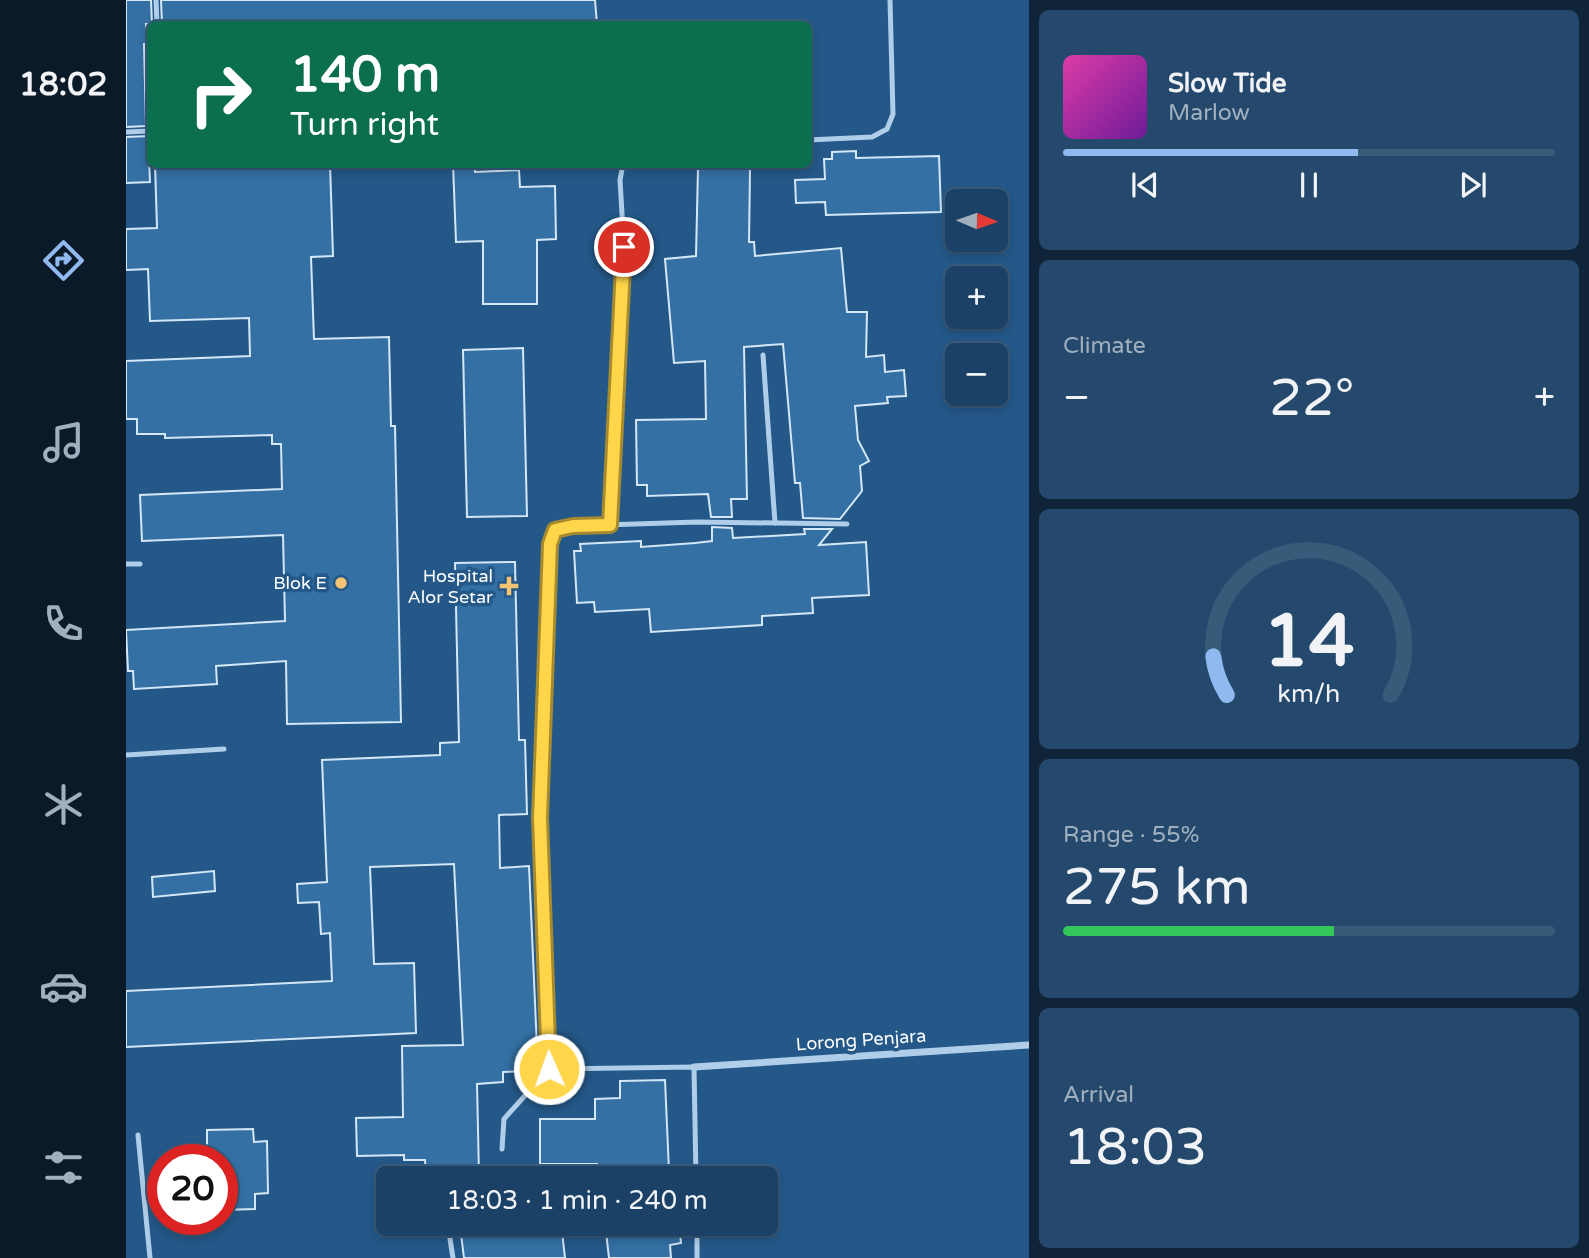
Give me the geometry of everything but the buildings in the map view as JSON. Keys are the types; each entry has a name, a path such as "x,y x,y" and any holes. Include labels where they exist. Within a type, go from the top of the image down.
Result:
{"street":[{"name":"Lorong Penjara","path":"694,1067 1029,1045"}],"lane":[{"path":"156,0 157,21"},
{"path":"812,139 872,137 887,129 893,114 890,0"},
{"path":"126,132 147,131"},
{"path":"610,525 624,247 620,180 622,168"},
{"path":"763,355 775,523"},
{"path":"502,1149 504,1119 549,1069 540,818 550,544 555,530 573,526 610,525 847,524"},
{"path":"126,564 140,564"},
{"path":"126,755 224,749"},
{"path":"549,1069 694,1067 696,1166"},
{"path":"138,1135 150,1258"},
{"path":"696,1236 697,1258"},
{"path":"450,1239 453,1258"}],"place":[{"name":"Blok E","path":"341,583"},
{"name":"Hospital Alor Setar","path":"509,586"}],"route":[{"path":"549,1069 540,818 550,544 555,530 573,526 610,525 624,247"}]}
